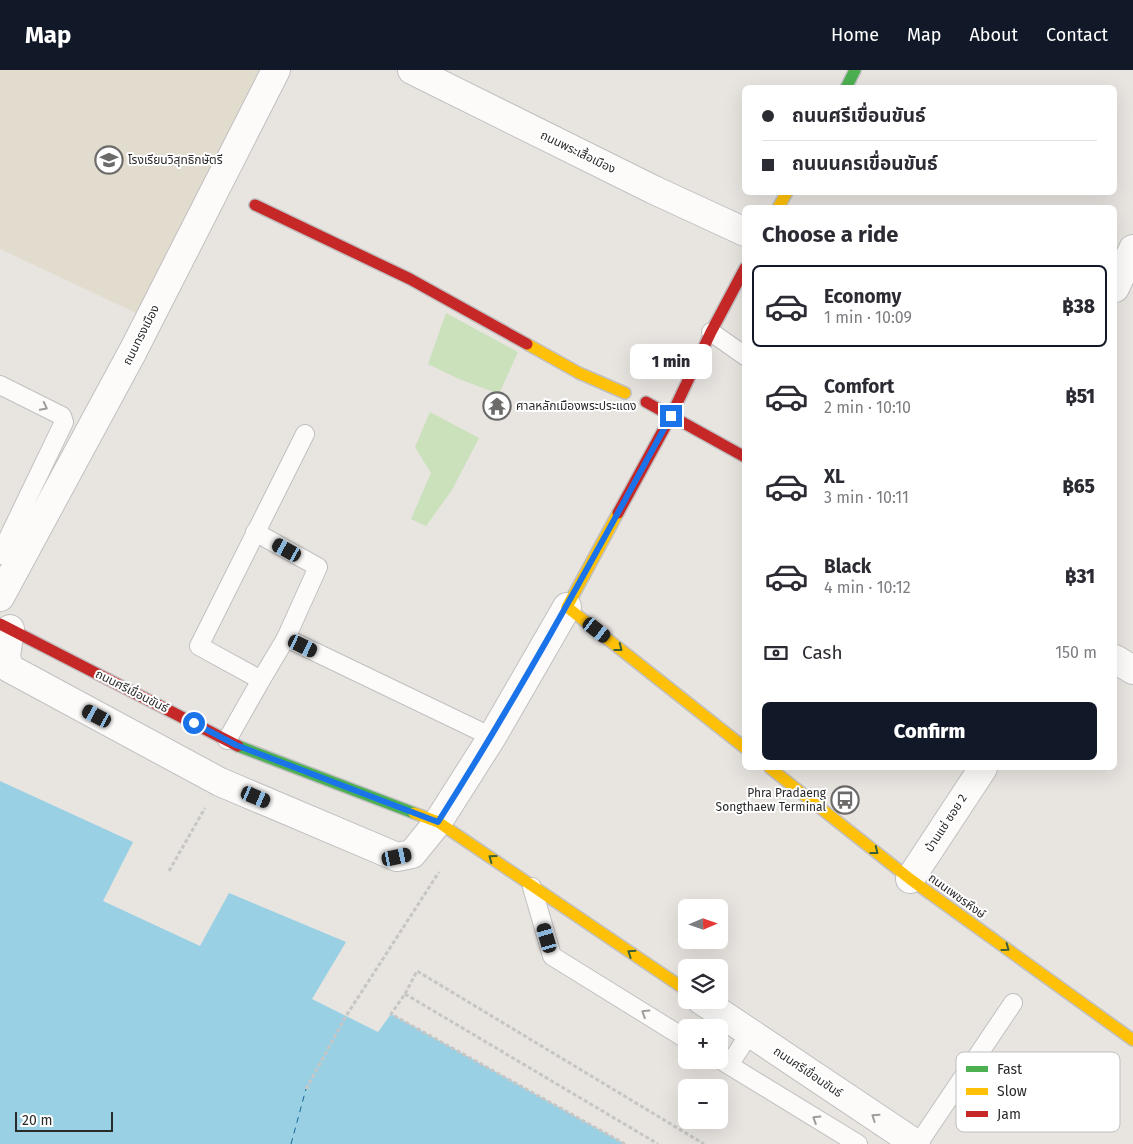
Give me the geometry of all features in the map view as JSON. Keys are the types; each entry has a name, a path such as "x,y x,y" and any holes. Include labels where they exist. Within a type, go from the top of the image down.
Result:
{"street":[{"name":"ถนนทรงเมือง","path":"0,597 133,351 276,70"},
{"name":"ถนนพระเสื้อเมือง","path":"412,70 654,190 742,231"},
{"path":"848,85 856,70"},
{"path":"255,205 410,279 579,373 625,393"},
{"path":"1117,284 1133,250"},
{"path":"5,626 6,656 9,668 220,782 397,857 412,854 438,822 492,737 567,607 671,416 711,332 742,274"},
{"path":"646,402 742,455"},
{"path":"567,607 742,746"},
{"name":"ถนนศรีเขื่อนขันธ์","path":"5,626 236,745 438,822 678,985"},
{"path":"1117,660 1133,670"},
{"name":"ถนนเพชรหึงษ์","path":"773,770 910,879 1133,1040"},
{"name":"บ้านแซ่ ซอย 2","path":"910,879 982,770"},
{"name":"ถนนศรีเขื่อนขันธ์","path":"714,1009 917,1144"}],"lane":[{"path":"711,332 742,354"},
{"path":"0,385 62,416 64,422 2,545"},
{"path":"261,680 199,646 305,434"},
{"path":"227,740 286,638 318,567 256,532"},
{"path":"286,638 492,737"},
{"path":"532,887 552,956 678,1034"},
{"path":"979,1052 1012,1003"},
{"path":"728,1058 750,1033"},
{"path":"728,1064 858,1144"},
{"path":"917,1144 956,1086"}],"path":[{"path":"306,1089 346,1016 462,837"},
{"path":"625,1144 391,1014 417,972 704,1144"},
{"path":"405,994 658,1144"}],"shaded area":[{"name":"โรงเรียนวิสุทธิกษัตรี","path":"0,70 266,70 136,313 0,249"}],"green space":[{"path":"446,313 518,352 499,394 459,379 428,364"},
{"path":"430,412 479,438 452,490 426,526 411,519 431,473 415,447"}],"water":[{"path":"0,781 133,842 103,901 200,946 229,893 346,942 312,999 378,1032 391,1014 625,1144 0,1144"}],"ferry route":[{"path":"291,1144 306,1089"}],"traffic: fast":[{"path":"848,85 855,70"},
{"path":"238,746 414,813"}],"traffic: slow":[{"path":"780,205 785,195"},
{"path":"527,344 579,373 625,393"},
{"path":"618,513 567,607 742,746"},
{"path":"773,770 910,879 1133,1040"},
{"path":"414,813 438,822 678,985"}],"traffic: jam":[{"path":"255,205 410,279 527,344"},
{"path":"618,513 671,416 711,332 742,274"},
{"path":"646,402 742,455"},
{"path":"0,624 238,746"}],"place":[{"name":"โรงเรียนวิสุทธิกษัตรี","path":"109,160"},
{"name":"ศาลหลักเมืองพระประแดง","path":"497,406"},
{"name":"Phra Pradaeng Songthaew Terminal","path":"845,800"}],"route":[{"path":"194,723 236,745 438,822 492,737 567,607 671,416"}]}
